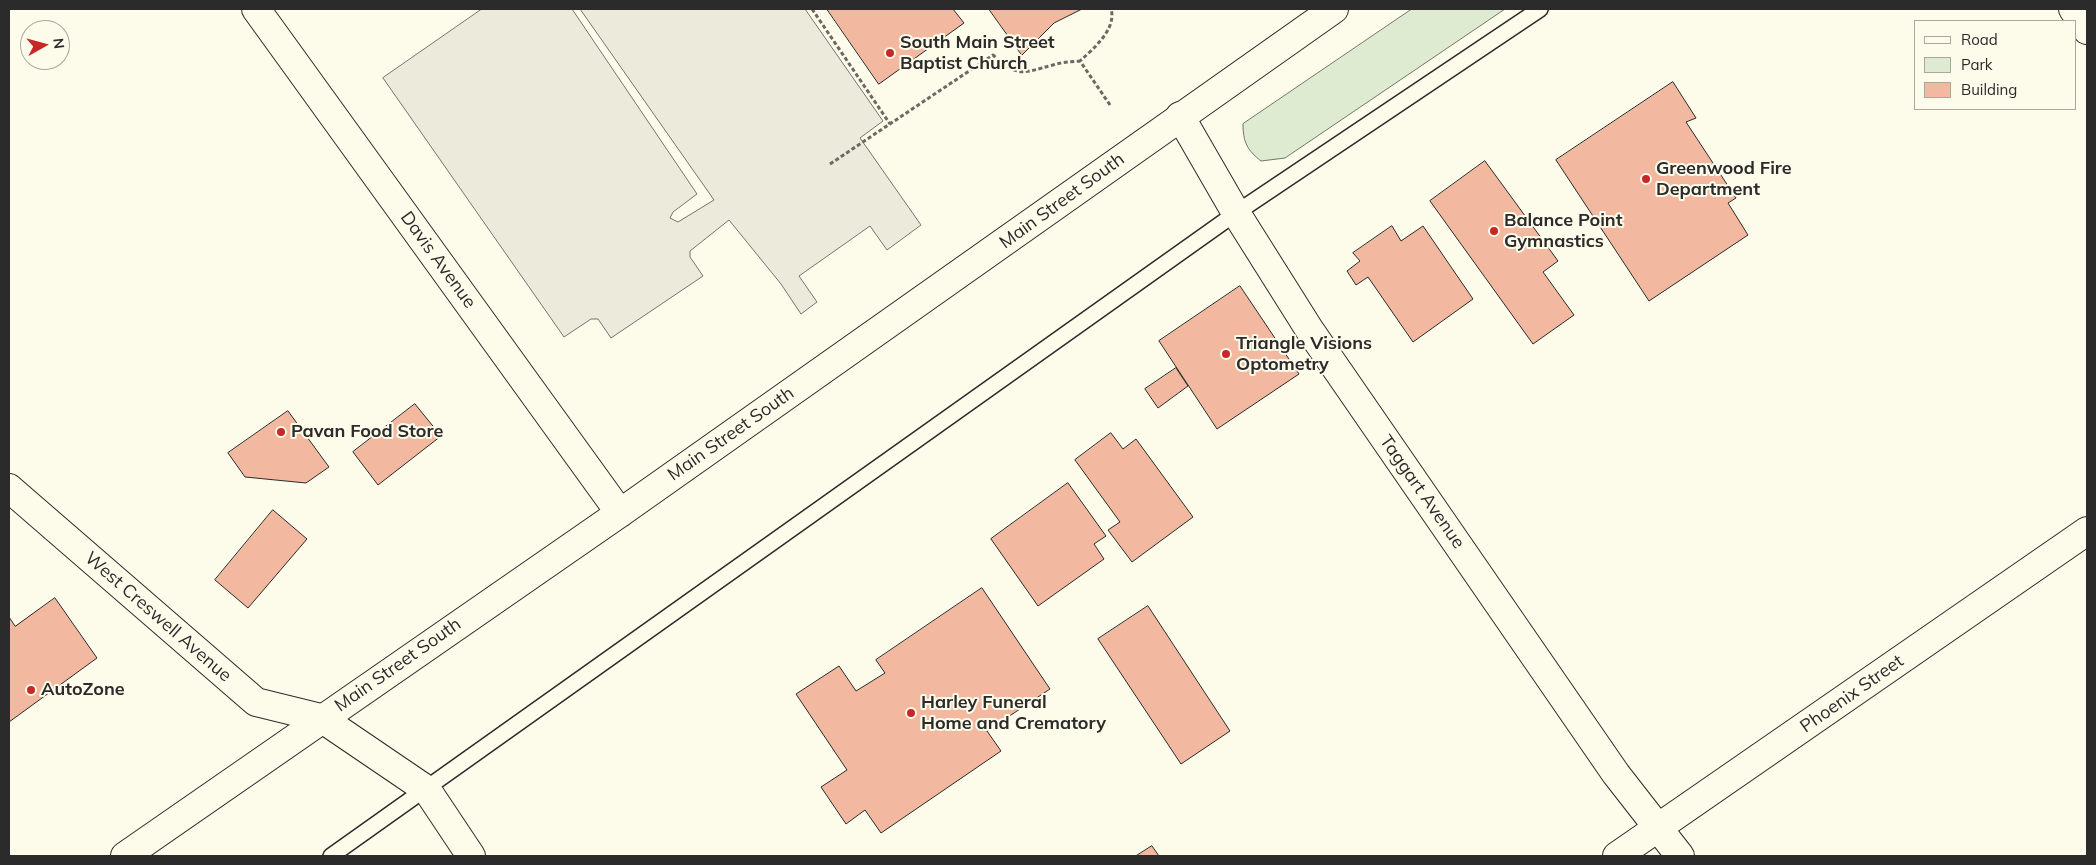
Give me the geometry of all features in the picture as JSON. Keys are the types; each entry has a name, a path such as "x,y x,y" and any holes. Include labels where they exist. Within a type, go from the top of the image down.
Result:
{"street":[{"name":"Davis Avenue","path":"256,9 620,513"},
{"name":"Main Street South","path":"125,856 321,718 620,513 1334,9"},
{"path":"2073,9 2087,30"},
{"name":"Taggart Avenue","path":"1180,116 1236,213 1315,337 1616,774 1680,856"},
{"name":"West Creswell Avenue","path":"9,488 256,702 321,718"},
{"name":"Phoenix Street","path":"1617,856 2087,531"},
{"path":"321,718 427,790 471,856"}],"lane":[{"path":"331,856 427,790 1236,213 1540,9"}],"path":[{"path":"812,9 890,124"},
{"path":"830,164 993,55 1007,68 1026,73 1055,64 1080,61 1106,34 1112,12 1111,9"},
{"path":"1080,61 1110,105"}],"green space":[{"path":"1412,9 1505,9 1285,158 1261,161 1252,153 1245,141 1243,124"}],"shaded area":[{"path":"482,9 572,9 697,194 673,212 670,218 678,222 714,200 580,9 805,9 883,121 860,138 921,225 887,250 870,226 799,276 817,302 801,314 781,284 729,220 690,251 690,257 703,276 611,338 598,319 591,319 564,337 383,78"}],"building":[{"name":"South Main Street Baptist Church","path":"827,9 953,9 964,23 879,84"},
{"name":"South Main Street Baptist Church","path":"989,9 1082,9 1054,23 1022,55"},
{"name":"Greenwood Fire Department","path":"1673,82 1696,118 1686,122 1736,198 1728,203 1748,235 1649,301 1556,160"},
{"name":"Balance Point Gymnastics","path":"1485,161 1558,261 1543,272 1574,315 1533,344 1430,201"},
{"path":"1392,226 1401,241 1423,226 1473,299 1413,342 1368,277 1356,285 1347,271 1360,261 1353,253"},
{"name":"Triangle Visions Optometry","path":"1240,286 1299,374 1217,429 1159,341"},
{"path":"1176,368 1188,386 1158,408 1145,389"},
{"path":"415,404 441,436 378,485 353,452"},
{"name":"Pavan Food Store","path":"288,411 329,467 306,483 245,477 228,453"},
{"path":"1111,433 1123,449 1136,439 1193,517 1132,562 1108,530 1120,522 1075,460"},
{"path":"1068,483 1106,536 1094,544 1104,559 1038,606 991,539"},
{"path":"273,510 307,539 248,608 215,580"},
{"name":"Harley Funeral Home and Crematory","path":"982,588 1050,689 987,731 1001,751 881,833 865,810 846,824 821,787 847,770 796,694 839,666 856,691 885,673 876,660"},
{"name":"AutoZone","path":"55,598 97,658 9,722 9,617 15,626"},
{"path":"1148,606 1230,731 1181,764 1098,639"},
{"path":"1152,846 1159,856 1136,856"}],"place":[{"name":"South Main Street Baptist Church","path":"890,53"},
{"name":"Greenwood Fire Department","path":"1646,179"},
{"name":"Balance Point Gymnastics","path":"1494,231"},
{"name":"Triangle Visions Optometry","path":"1226,354"},
{"name":"Pavan Food Store","path":"281,432"},
{"name":"AutoZone","path":"31,690"},
{"name":"Harley Funeral Home and Crematory","path":"911,713"}]}
